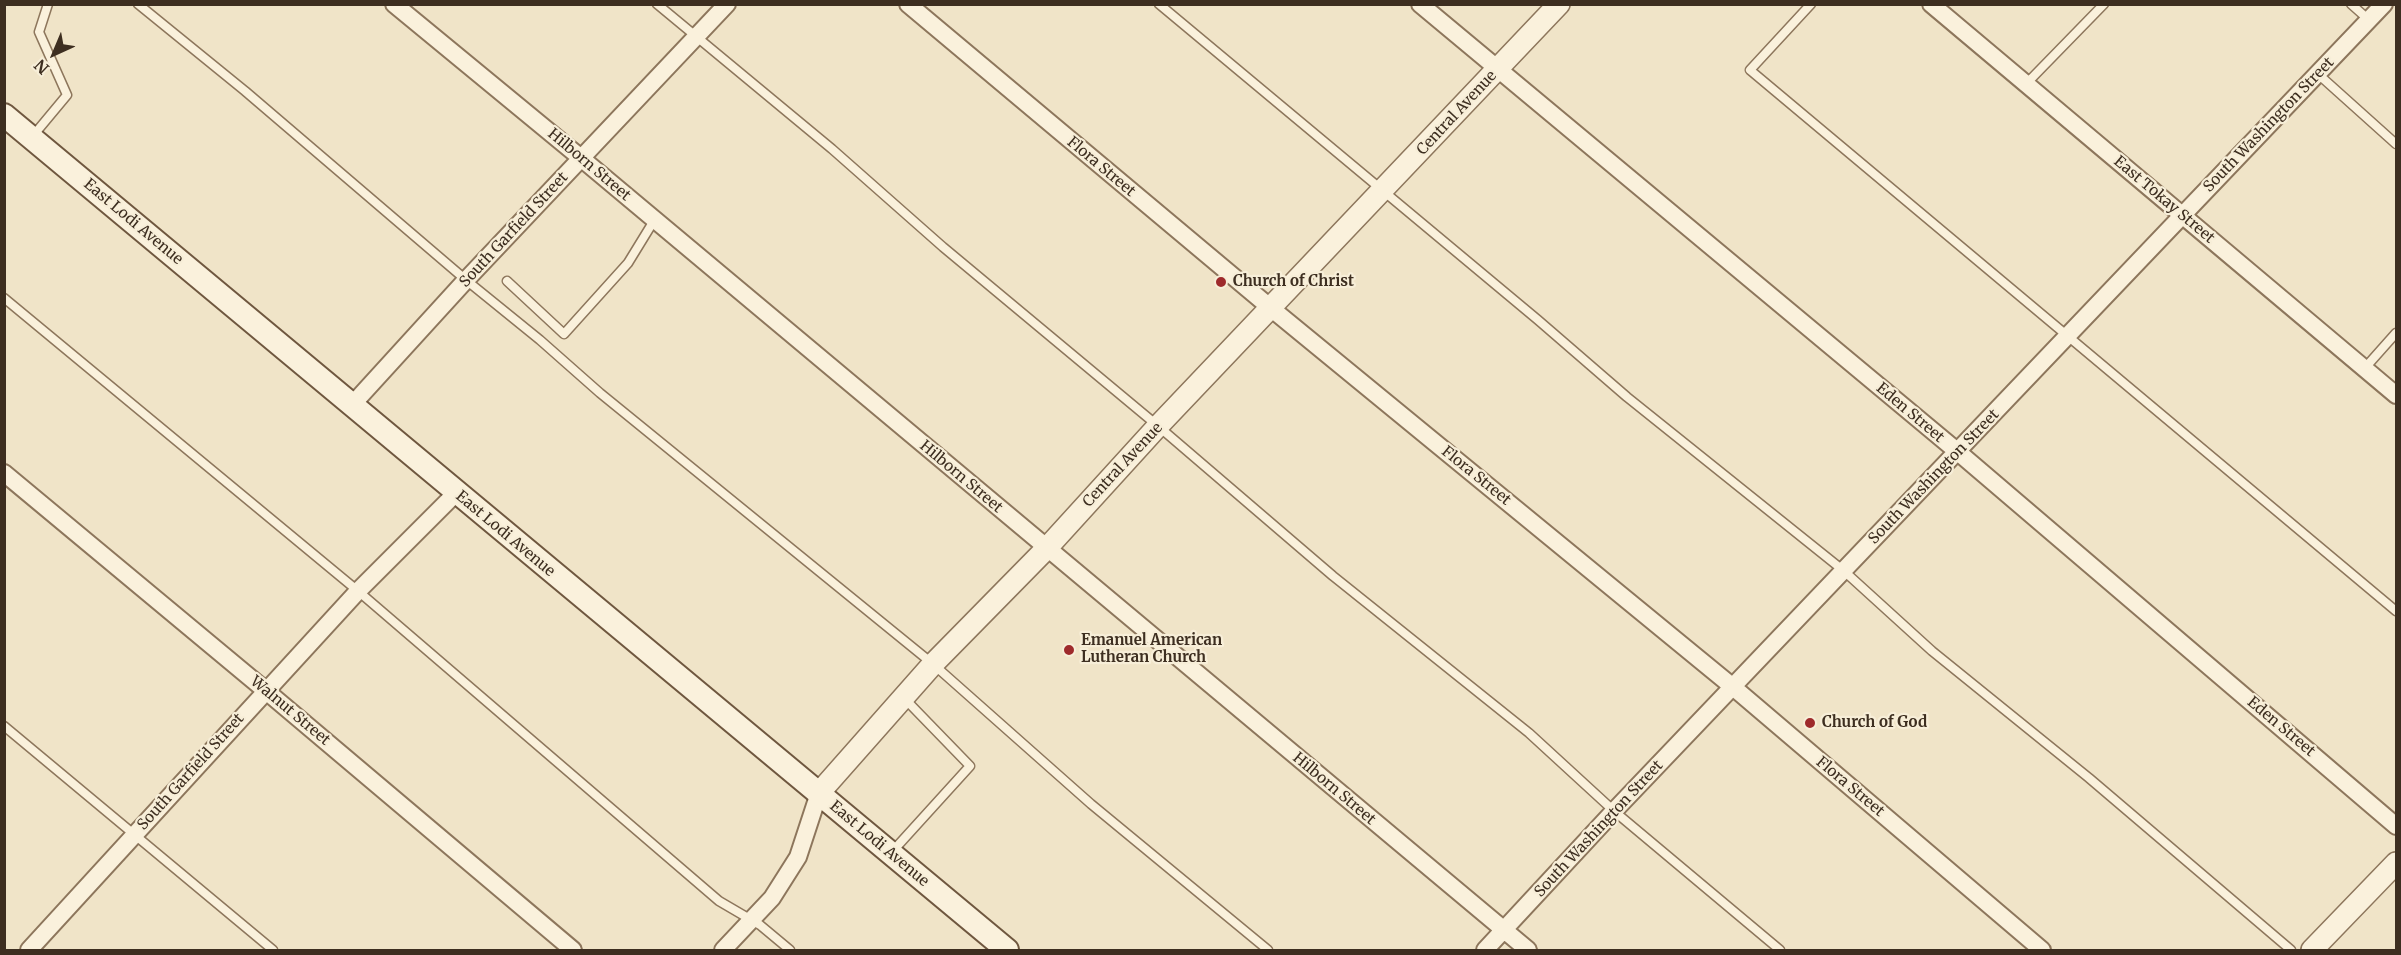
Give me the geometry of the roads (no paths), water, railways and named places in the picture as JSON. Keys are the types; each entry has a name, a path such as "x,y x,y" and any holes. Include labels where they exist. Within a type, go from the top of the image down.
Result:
{"main road":[{"name":"East Lodi Avenue","path":"4,115 1007,951"}],"street":[{"name":"Hilborn Street","path":"394,4 655,219 1528,951"},
{"name":"South Garfield Street","path":"352,405 466,280 727,4"},
{"name":"Flora Street","path":"908,4 1272,309 1732,687 2042,951"},
{"name":"Eden Street","path":"1420,4 1958,452 2397,826"},
{"name":"Central Avenue","path":"723,951 772,898 798,857 819,793 933,664 1046,549 1158,426 1272,309 1559,4"},
{"name":"East Tokay Street","path":"1931,4 2397,395"},
{"name":"South Washington Street","path":"1485,951 1614,811 2384,4"},
{"name":"Walnut Street","path":"4,473 573,951"},
{"name":"South Garfield Street","path":"29,951 357,591 456,493"},
{"path":"2312,951 2397,863"}],"lane":[{"path":"32,137 67,95 39,32 48,4"},
{"path":"138,4 245,91 600,393 933,664 1091,804 1268,951"},
{"path":"657,4 1333,576 1529,733 1614,811 1780,951"},
{"path":"1159,4 1627,397 1844,571 1932,651 2089,778 2291,951"},
{"path":"1811,4 1750,70 2397,611"},
{"path":"2026,84 2104,4"},
{"path":"2351,4 2369,20"},
{"path":"2318,74 2397,144"},
{"path":"507,281 564,334 628,263 655,219"},
{"path":"4,298 357,591 719,902 751,920 790,951"},
{"path":"2364,369 2397,333"},
{"path":"891,853 970,766 903,698"},
{"path":"4,726 273,951"}],"place":[{"name":"Church of Christ","path":"1221,282"},
{"name":"Emanuel American Lutheran Church","path":"1069,650"},
{"name":"Church of God","path":"1810,723"}]}
